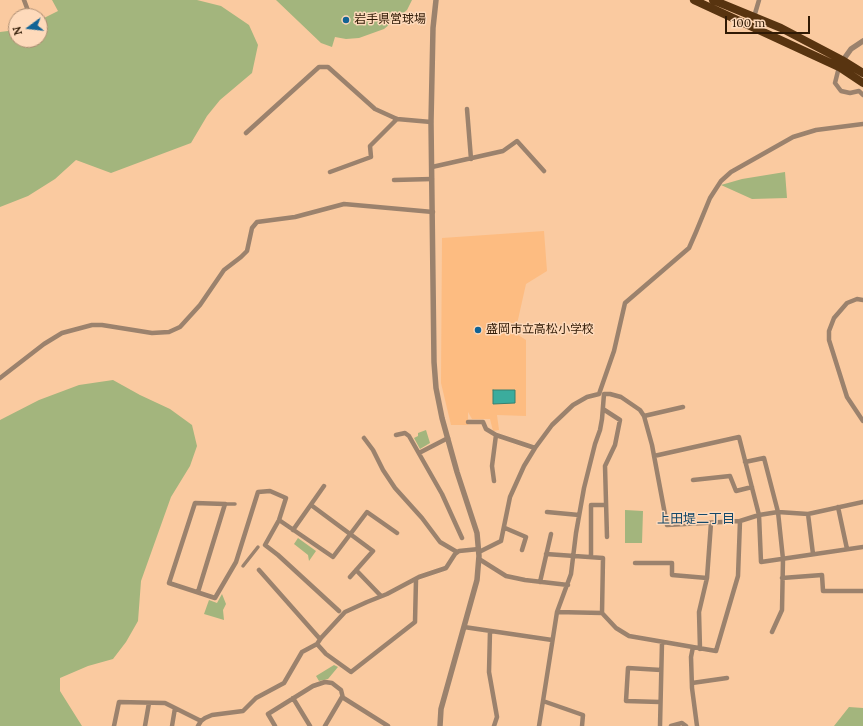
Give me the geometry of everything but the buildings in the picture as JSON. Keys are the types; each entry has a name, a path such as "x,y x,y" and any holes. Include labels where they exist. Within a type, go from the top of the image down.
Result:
{"highway":[{"path":"694,0 863,73"},
{"path":"713,0 781,28 840,63 863,84"}],"street":[{"path":"436,0 433,28 431,122 434,362 436,388 442,418 477,533 480,550 477,580 441,709 440,726"},
{"path":"754,17 759,0"},
{"path":"863,42 851,49 840,63 835,83 841,91 850,93 859,91 863,94"},
{"path":"246,133 319,67 328,67 375,109 396,119 431,122"},
{"path":"467,109 471,159"},
{"path":"330,172 371,157 370,146 396,119"},
{"path":"364,438 373,450 383,470 395,488 422,518 440,542 457,552 480,550 501,541 505,528 510,497 524,466 535,448 552,425 573,405 587,397 599,394 614,351 625,304 688,248 710,198 721,181 731,172 794,137 816,130 863,124"},
{"path":"432,167 503,151 517,141 544,171"},
{"path":"394,180 432,179"},
{"path":"0,378 44,344 62,333 77,328 102,325 152,333 169,332 180,327 200,305 224,270 247,251 252,228 257,222 295,216 344,204 433,212"},
{"path":"863,300 847,302 834,318 829,331 829,340 838,373 847,397 863,421"},
{"path":"539,726 557,612 571,574 579,515 594,444 600,430 604,394 621,397 633,404 644,416 654,456 667,525 740,521 760,515 778,512 808,514 863,502"},
{"path":"644,416 683,407"},
{"path":"603,409 620,420 615,445 605,466 607,537"},
{"path":"468,422 483,422 486,429 496,435 535,448"},
{"path":"396,435 405,433 409,436 442,494 462,538"},
{"path":"494,481 492,466 496,435"},
{"path":"654,456 739,437 760,515 760,562 863,547"},
{"path":"419,453 448,438"},
{"path":"745,462 764,458 778,512 783,558 782,610 772,632"},
{"path":"693,480 730,476 736,491 752,487"},
{"path":"293,530 324,486"},
{"path":"235,504 194,503 169,583 215,598 236,562 251,505 258,492 270,491 286,498 279,520 262,546 243,566"},
{"path":"198,592 225,504"},
{"path":"582,504 606,505"},
{"path":"311,505 373,551 350,577"},
{"path":"591,505 591,557"},
{"path":"838,507 847,549"},
{"path":"279,520 333,557 368,512 397,533"},
{"path":"547,512 579,515"},
{"path":"808,514 813,554"},
{"path":"546,554 603,558 602,613 616,628 629,636 716,651 738,576 740,521"},
{"path":"700,649 699,612 707,578 711,523"},
{"path":"505,528 526,537 522,550"},
{"path":"540,582 550,534"},
{"path":"262,546 278,555 338,611"},
{"path":"198,726 201,721 212,715 238,712 246,709 256,698 284,683 302,652 317,644 345,612 446,568 457,552"},
{"path":"479,559 506,576 568,585"},
{"path":"635,563 672,563 672,574 707,578"},
{"path":"259,570 320,639"},
{"path":"356,570 381,596"},
{"path":"782,578 822,575 822,591 863,591"},
{"path":"317,644 326,654 351,672 415,622 416,580"},
{"path":"557,612 602,613"},
{"path":"464,627 552,640"},
{"path":"490,631 489,672 497,717 494,726"},
{"path":"660,726 662,642"},
{"path":"693,647 691,657 696,726"},
{"path":"660,702 626,701 628,668 661,670"},
{"path":"692,683 727,678"},
{"path":"275,726 268,714 313,686 329,682 337,686 342,692 343,698 388,726"},
{"path":"325,726 342,697 343,698"},
{"path":"293,698 310,726"},
{"path":"543,701 583,715 582,726"},
{"path":"114,726 119,702 165,703 201,721"},
{"path":"144,726 149,703"},
{"path":"172,726 175,708"},
{"path":"671,726 682,723 686,726"}],"shaded area":[{"name":"盛岡市立高松小学校","path":"544,231 547,271 526,284 515,333 526,340 526,416 497,415 499,430 493,431 490,419 472,419 468,412 468,425 451,425 441,383 442,238"}],"green space":[{"path":"52,0 197,0 221,6 249,25 258,45 252,73 220,100 207,116 191,143 111,173 76,160 55,179 28,196 0,207 0,32 8,31 8,48 48,48 48,16 58,11"},
{"name":"岩手県営球場","path":"276,0 412,0 407,10 384,29 359,38 346,39 335,37 332,47 321,43"},
{"path":"785,172 787,198 752,199 721,185 742,179"},
{"path":"113,380 170,409 192,425 197,446 190,466 171,497 141,581 138,621 126,642 113,659 88,666 60,678 60,691 82,726 0,726 0,420 39,400 79,385"},
{"path":"426,430 430,443 420,449 414,438 418,436 418,433"},
{"path":"625,510 643,511 642,543 625,543"},
{"path":"298,538 316,551 309,561 308,555 294,544"},
{"path":"222,594 226,604 223,610 224,620 204,614 209,600 217,603"},
{"path":"334,665 338,667 328,679 319,681 316,676"},
{"path":"849,707 863,708 863,726 834,726"}],"water":[{"path":"493,390 515,390 515,403 493,404"}],"place":[{"name":"岩手県営球場","path":"346,20"},
{"name":"盛岡市立高松小学校","path":"478,330"}],"district":[{"name":"上田堤二丁目","path":"696,519"}]}
